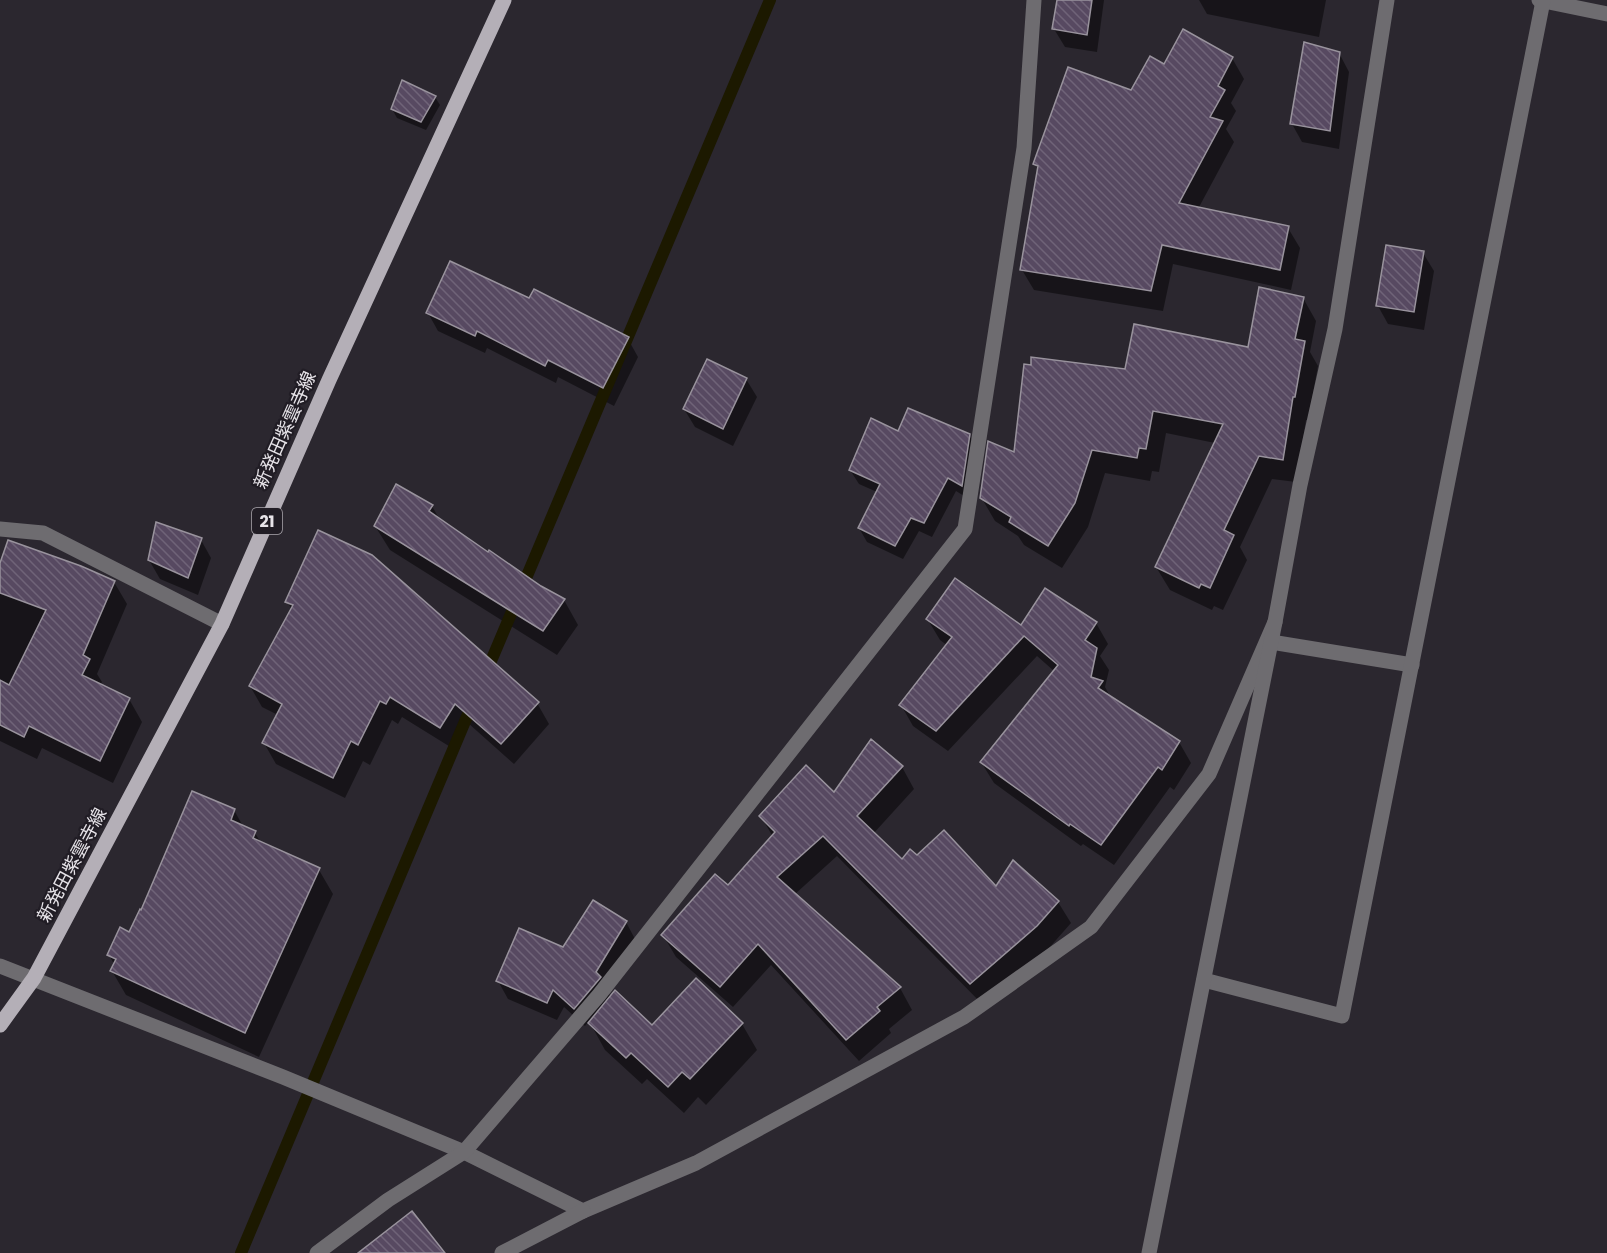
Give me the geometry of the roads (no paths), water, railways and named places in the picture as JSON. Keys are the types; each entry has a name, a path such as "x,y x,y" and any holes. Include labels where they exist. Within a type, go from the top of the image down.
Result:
{"main road":[{"name":"新発田紫雲寺線","path":"0,1025 34,978 222,624 329,380 504,0"}],"street":[{"path":"317,1253 388,1200 464,1152 600,995 965,529 1024,148 1034,0"},
{"path":"1149,1253 1275,622 1300,485 1335,330 1387,0"},
{"path":"1204,980 1342,1016 1541,0 1607,14"},
{"path":"0,529 44,533 222,624"},
{"path":"502,1253 583,1211 696,1163 964,1017 1091,927 1209,774 1275,622"},
{"path":"1271,642 1412,665"},
{"path":"0,966 283,1077 464,1152 583,1211"}],"waterway":[{"path":"486,673 770,0"},
{"path":"241,1253 474,700"}]}
